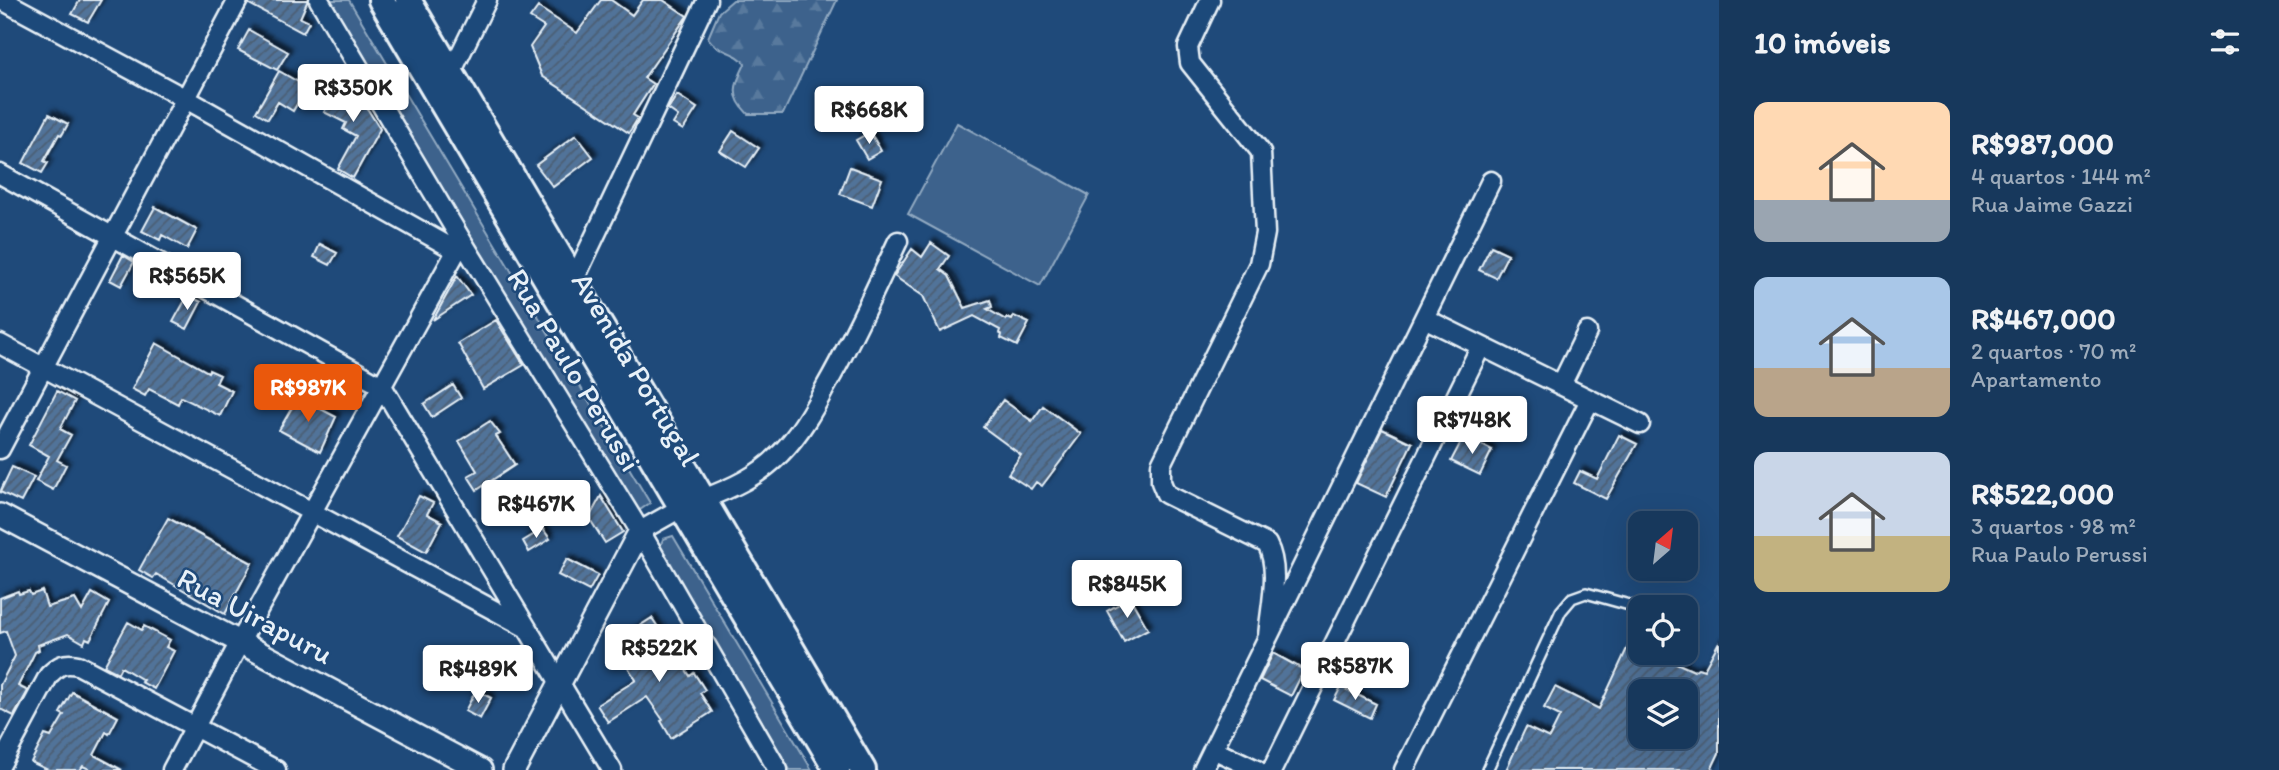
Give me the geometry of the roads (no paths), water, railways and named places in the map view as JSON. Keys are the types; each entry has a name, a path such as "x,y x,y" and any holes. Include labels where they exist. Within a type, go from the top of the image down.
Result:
{"main road":[{"name":"Avenida Portugal","path":"381,0 692,504 850,768"},
{"path":"408,0 574,281 692,504"}],"street":[{"path":"2,0 459,246 172,770"},
{"path":"0,449 238,0"},
{"name":"Rua Paulo Perussi","path":"319,0 459,246 640,531 778,770"},
{"path":"452,73 487,0"},
{"path":"574,281 707,0"},
{"path":"1210,0 1188,47 1190,63 1261,152 1265,233 1259,264 1161,464 1161,482 1166,494 1267,544 1274,556 1275,573 1268,637"},
{"path":"0,174 382,386 612,770"},
{"path":"1203,770 1491,181"},
{"path":"514,770 640,531 755,476 782,453 810,416 833,375 898,242"},
{"path":"1424,318 1640,424"},
{"path":"1561,385 1587,332"},
{"path":"0,344 528,628"},
{"path":"1272,770 1481,346"},
{"path":"1404,770 1590,400"},
{"name":"Rua Uirapuru","path":"0,515 481,770"},
{"path":"0,766 49,675 58,665 67,663 78,665 276,770"},
{"path":"1213,749 1257,770"}],"lane":[{"path":"1487,770 1561,611 1572,598 1586,593 1628,605"}]}
